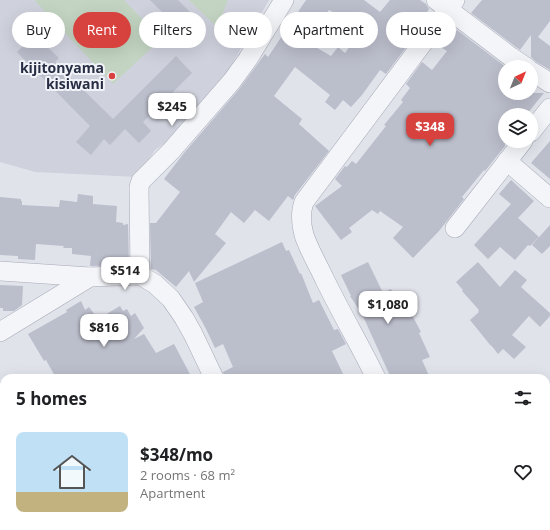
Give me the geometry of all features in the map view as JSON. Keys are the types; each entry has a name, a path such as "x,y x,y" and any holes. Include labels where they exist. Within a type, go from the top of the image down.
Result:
{"street":[{"path":"140,276 140,181 171,151 232,81 248,59 284,0"},
{"path":"374,374 309,248 304,234 301,217 301,210 304,202 446,3 516,60"},
{"path":"538,75 550,83"},
{"path":"538,123 550,108"},
{"path":"454,228 517,148"},
{"path":"507,161 550,198"},
{"path":"0,271 90,277 140,276 155,284 171,299 193,334 212,374"},
{"path":"0,332 90,277"}],"shaded area":[{"name":"kijitonyama kisiwani","path":"0,0 269,0 262,12 214,12 214,48 241,48 198,120 155,150 137,177 35,172 0,162"}],"green space":[{"path":"124,0 139,16 139,48 151,48 113,84 79,48 131,48 131,12 73,12 73,41 65,33 65,12 45,12 35,1"},
{"path":"189,0 228,0 223,12 214,12 214,24 206,16 206,12 201,12"}],"building":[{"path":"150,0 178,0 190,12 162,12"},
{"path":"306,0 364,0 380,12 390,0 420,0 426,4 429,9 427,12 386,12 386,48 406,48 386,74 380,70 362,95 351,107 343,100 335,110 325,102 330,95 295,67 274,96 302,119 299,124 329,151 295,195 293,200 288,196 269,221 255,210 244,223 231,212 215,234 226,243 194,282 189,271 176,287 156,270 151,269 150,223 156,223 180,192 164,179 184,153 240,88 265,54 268,57 280,39 280,48 317,48 331,56 337,48 345,53 349,48 378,48 378,12 333,12 329,10 328,12 298,12"},
{"path":"482,0 550,0 550,21 538,37 550,46 550,70 538,63 538,60 534,60 531,57 531,35 520,50 471,13"},
{"path":"457,30 498,61 498,100 538,100 538,93 544,93 532,108 498,108 498,148 503,148 462,197 464,199 439,231 413,258 393,238 403,227 380,211 378,214 372,210 349,228 352,232 341,240 315,206 342,186 335,179 345,166 347,167 352,161 356,164 386,126 384,125 403,102 401,100 410,88 406,84 422,62 432,70 447,51 442,48 456,48"},
{"path":"21,48 49,48 59,58 55,62 113,119 176,56 192,73 143,122 151,131 139,143 125,129 110,145 104,139 91,155 76,142 90,126 17,52"},
{"path":"550,141 550,179 531,163"},
{"path":"511,180 534,201 518,218 539,237 530,246 528,245 515,260 500,247 488,259 474,245 511,204 499,194"},
{"path":"78,194 93,196 93,204 117,206 116,222 123,223 123,225 128,224 129,264 121,263 121,265 90,266 91,256 72,254 72,248 36,244 35,260 18,259 18,256 0,255 0,197 21,199 22,205 59,207 60,200 77,202"},
{"path":"550,225 550,246 542,254 532,245"},
{"path":"282,242 286,251 289,250 300,274 301,273 313,303 319,300 334,330 338,329 346,344 332,351 343,374 224,374 223,372 233,367 223,344 215,348 194,307 203,302 195,283"},
{"path":"368,262 383,293 391,289 404,316 411,313 421,332 419,333 430,357 422,360 428,374 389,374 362,314 350,296 341,275"},
{"path":"478,262 500,287 515,270 527,280 521,287 550,313 550,316 540,327 529,316 512,335 526,347 514,359 503,349 498,354 470,320 479,312 479,310 456,282"},
{"path":"0,285 23,286 22,305 14,311 3,311 3,308 0,308"},
{"path":"81,301 85,310 89,307 98,319 120,306 123,311 127,309 131,316 135,313 144,328 134,339 144,334 156,353 174,344 190,374 54,374 28,334 67,312 66,310"}],"place":[{"name":"kijitonyama kisiwani","path":"112,76"}]}
